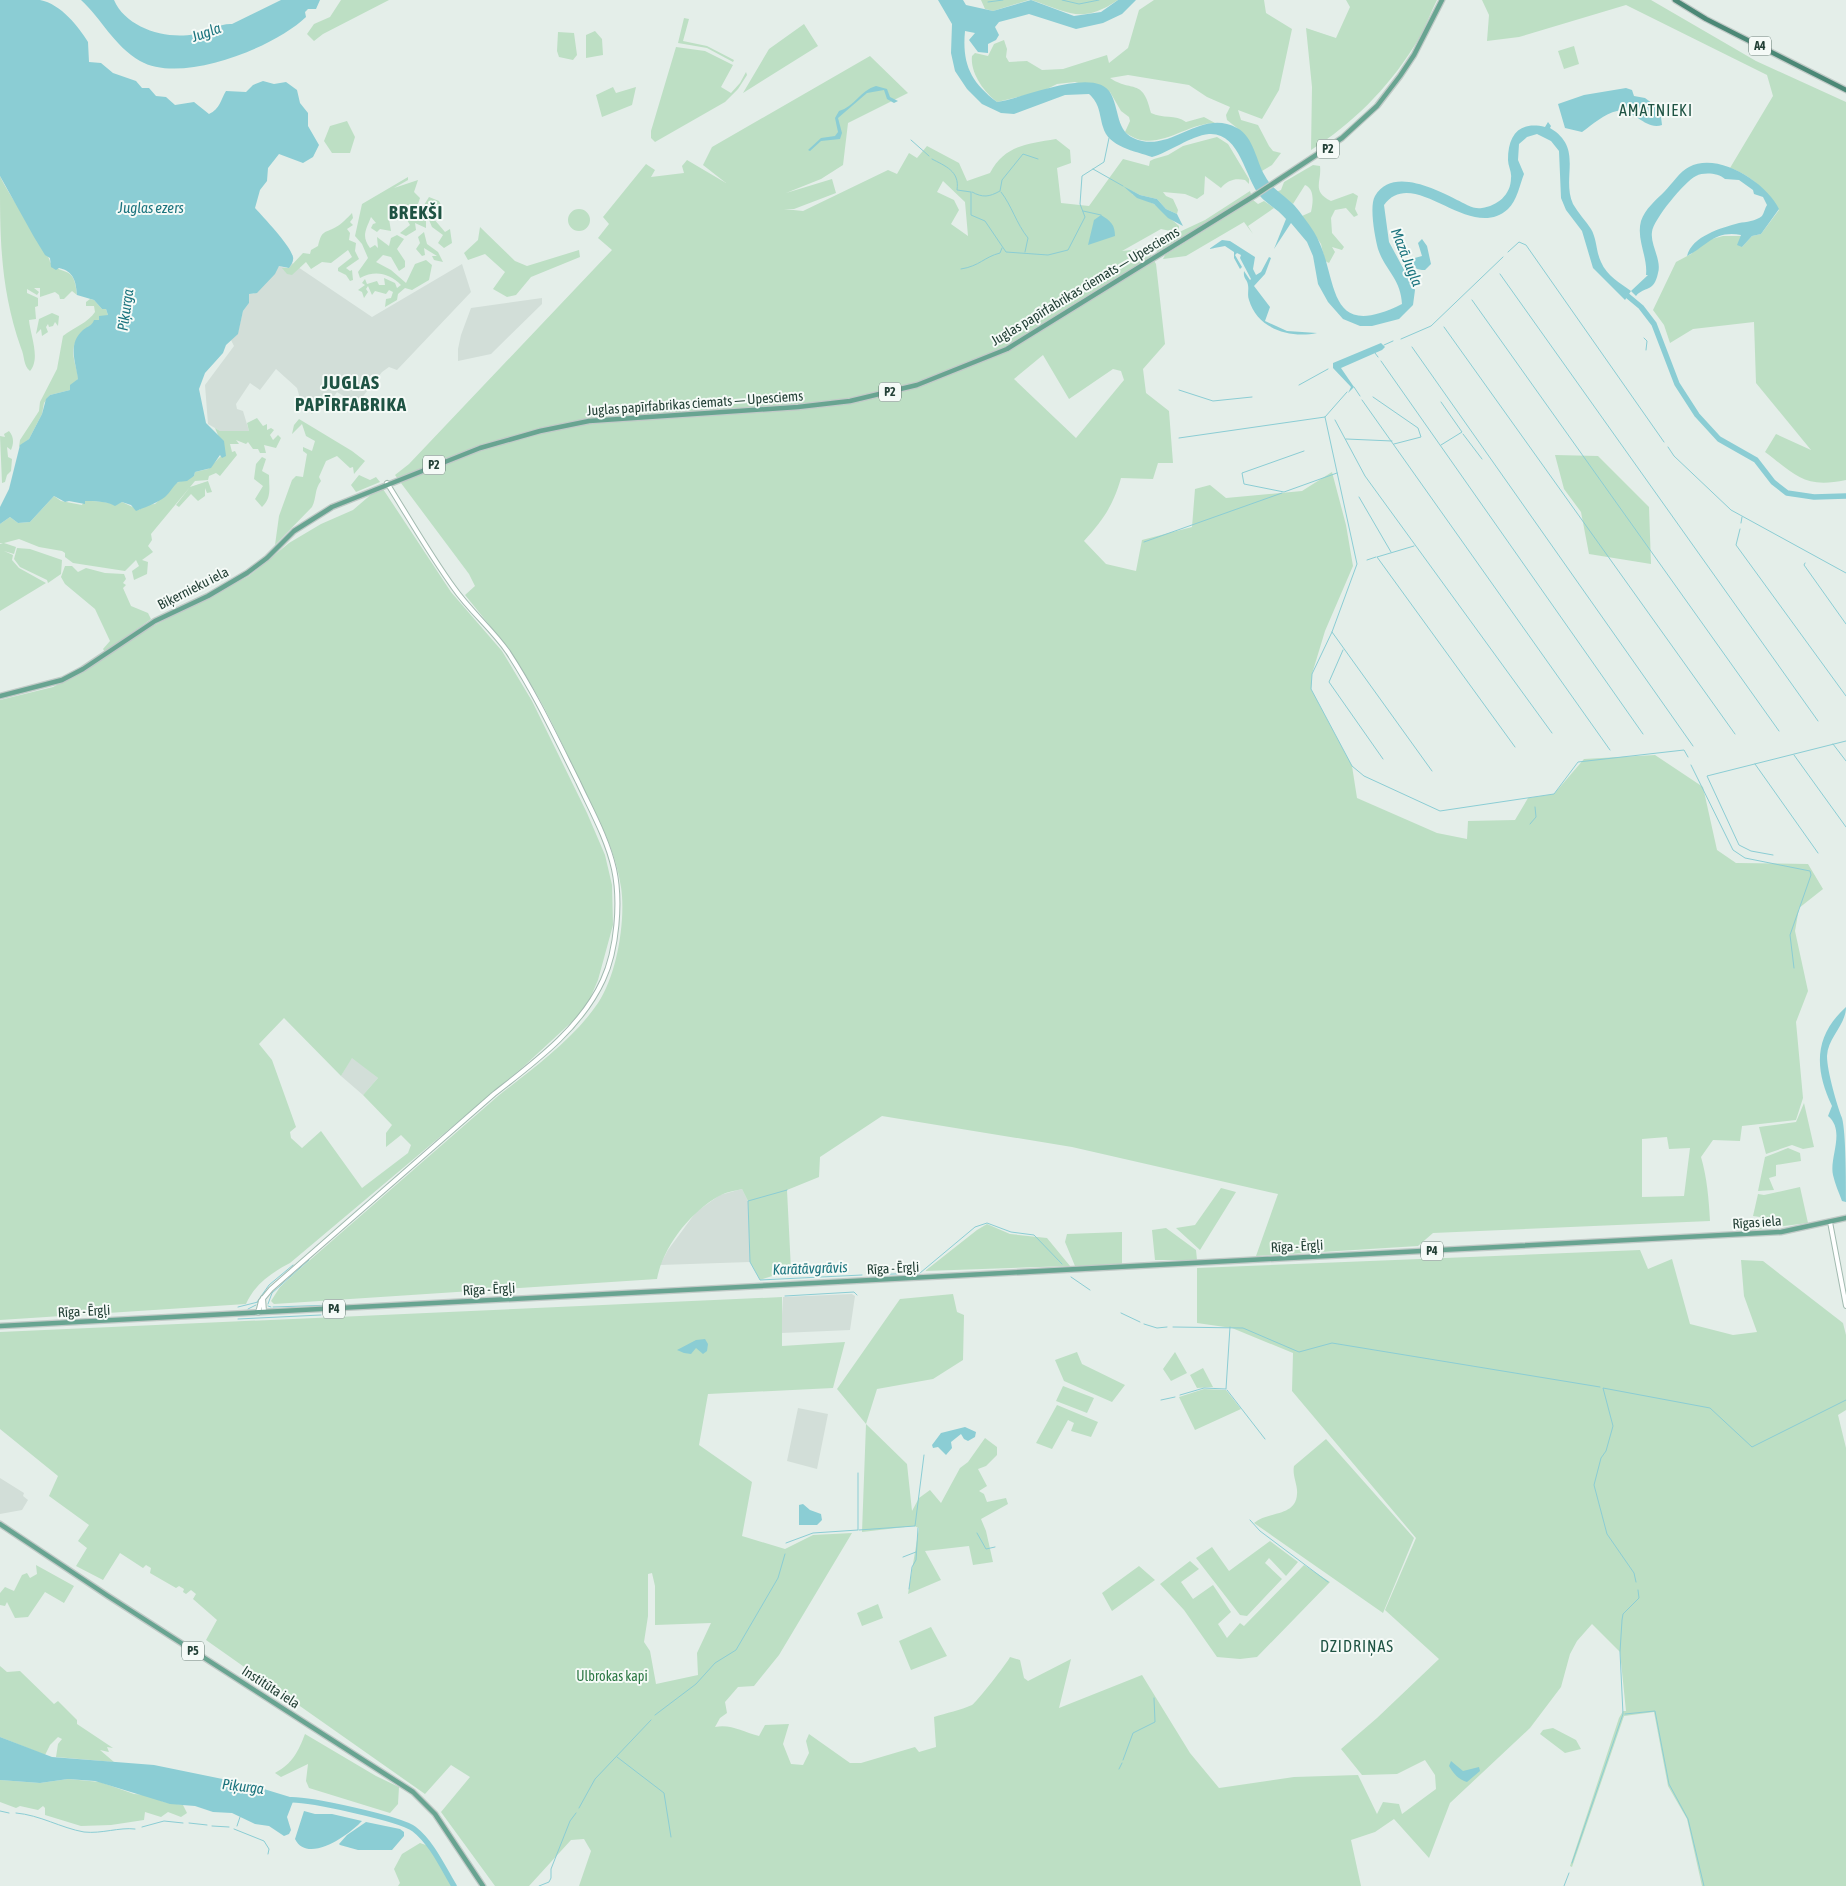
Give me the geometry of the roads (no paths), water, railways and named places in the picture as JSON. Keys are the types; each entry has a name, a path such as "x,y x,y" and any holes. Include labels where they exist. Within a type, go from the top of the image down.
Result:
{"highway":[{"name":"A4","path":"1675,0 1706,19 1846,90"}],"main road":[{"name":"Juglas papīrfabrikas ciemats — Upesciems","path":"387,483 480,448 554,427 606,419 817,406 916,385 1007,349 1275,183 1334,144 1377,106 1414,55 1442,0"},
{"name":"Biķernieku iela","path":"0,696 62,680 83,669 155,621 208,596 251,570 311,519 332,506 387,483"},
{"path":"258,1313 263,1298 271,1288 494,1094 528,1067 579,1019 604,980 616,925 617,884 610,855 593,813 538,701 507,651 460,596 436,562 387,483"},
{"name":"Rīgas iela","path":"1667,1238 1781,1232 1846,1218"},
{"path":"1830,1222 1846,1306"},
{"name":"Rīga - Ērgļi","path":"0,1326 1667,1238"},
{"path":"263,1298 264,1312"},
{"name":"Institūta iela","path":"0,1524 412,1792 435,1814 483,1886"},
{"name":"Institūta iela","path":"0,1528 18,1537"}],"water":[{"name":"Juglas ezers","path":"0,0 40,0 55,6 74,23 88,42 89,62 101,63 113,73 136,81 142,88 149,88 156,96 166,97 175,105 194,102 209,114 218,107 226,91 246,92 253,85 263,81 274,84 286,82 297,90 300,103 308,113 308,126 319,145 313,157 303,163 279,154 268,168 267,181 260,190 255,208 277,232 291,252 293,261 289,268 279,266 275,274 257,293 249,294 249,303 243,311 238,334 226,345 223,353 205,373 199,389 206,423 224,441 226,456 222,458 220,455 211,468 195,472 194,476 187,481 178,482 162,499 136,511 131,505 122,502 115,506 96,501 85,501 85,504 65,502 54,496 30,522 18,523 10,517 0,524 0,507 9,489 20,445 29,439 42,414 46,399 50,395 70,390 70,385 78,379 74,347 78,335 91,325 94,320 99,320 99,316 108,315 106,309 102,309 94,300 77,295 75,282 71,274 64,269 59,268 56,270 51,267 50,258 45,255 34,237 0,176"},
{"name":"Jugla","path":"81,0 114,0 120,10 137,25 160,33 184,35 200,33 232,24 281,0 320,0 316,9 308,9 305,12 306,17 273,40 227,59 203,66 179,68 158,67 140,61 131,55 115,40"},
{"path":"938,0 963,0 966,5 993,11 1031,0 1074,16 1101,12 1118,0 1136,0 1122,14 1103,23 1076,29 1029,14 999,22 995,27 999,35 996,40 988,44 988,53 978,52 969,40 975,33 965,31 965,53 970,71 980,87 997,102 1075,83 1090,83 1103,86 1111,94 1123,129 1133,138 1142,141 1154,142 1166,139 1212,123 1225,123 1237,128 1243,132 1251,143 1268,181 1294,205 1314,232 1322,249 1338,299 1346,310 1358,316 1376,314 1402,304 1396,281 1378,249 1374,230 1373,201 1383,187 1392,183 1414,183 1426,186 1472,207 1488,207 1502,199 1509,190 1511,174 1508,160 1510,143 1513,137 1522,128 1529,126 1545,127 1548,122 1551,126 1550,128 1560,136 1566,145 1570,163 1570,194 1577,211 1593,233 1601,262 1610,275 1631,291 1625,300 1593,268 1582,231 1566,210 1561,198 1559,151 1551,141 1537,134 1527,137 1519,144 1518,160 1524,174 1514,202 1508,209 1493,217 1477,217 1411,193 1396,195 1384,205 1389,242 1415,290 1413,305 1399,319 1372,326 1360,326 1343,319 1328,302 1318,284 1313,256 1307,242 1291,223 1274,249 1286,219 1260,196 1235,148 1228,140 1219,135 1202,135 1152,157 1116,144 1110,139 1103,127 1097,105 1089,94 1065,95 1014,114 1001,113 982,104 967,89 955,71 951,53 952,24"},
{"path":"876,86 887,89 890,97 898,101 894,103 887,99 884,90 867,93 838,118 842,133 840,139 821,141 810,151 808,150 821,138 835,136 838,132 835,118 839,111"},
{"path":"1626,88 1632,90 1634,96 1645,98 1660,109 1662,125 1651,125 1629,113 1617,111 1603,117 1582,132 1565,128 1558,104 1584,95"},
{"path":"1701,163 1714,163 1740,172 1764,189 1779,209 1761,234 1752,236 1742,247 1737,245 1741,235 1724,235 1711,240 1687,256 1690,249 1701,238 1724,227 1757,219 1762,216 1767,205 1763,197 1754,194 1753,190 1739,180 1725,179 1719,175 1711,174 1696,176 1670,201 1654,226 1652,237 1659,268 1654,284 1636,296 1631,291 1648,275 1646,275 1640,234 1641,221 1651,205 1689,167"},
{"path":"1123,186 1140,195 1157,199 1166,209 1177,214 1183,226 1168,218 1154,204 1137,198"},
{"path":"1101,215 1112,224 1115,236 1088,245 1094,220"},
{"path":"1422,239 1427,246 1431,264 1425,270 1419,270 1413,265 1411,259 1422,256 1418,243"},
{"path":"1222,240 1230,241 1255,257 1253,269 1256,275 1261,272 1269,257 1271,258 1265,274 1254,286 1270,307 1265,321 1287,331 1317,333 1285,333 1259,318 1248,298 1248,285 1244,271 1251,279 1240,258 1241,255 1237,253 1235,255 1242,267 1240,269 1234,258 1234,252 1225,246 1209,249"},
{"path":"1381,343 1385,347 1382,350 1341,368 1354,387 1348,393 1351,387 1333,368 1333,363"},
{"path":"1846,1007 1843,1020 1830,1043 1827,1062 1843,1125 1846,1202 1842,1201 1833,1175 1836,1129 1828,1116 1832,1106 1822,1079 1820,1053 1828,1029 1835,1018"},
{"path":"705,1339 708,1344 707,1351 703,1354 696,1348 691,1354 677,1350 696,1340"},
{"path":"965,1427 976,1432 975,1437 968,1441 961,1434 951,1442 952,1448 946,1455 938,1447 933,1448 932,1445 941,1433"},
{"path":"803,1504 810,1510 821,1514 822,1520 817,1525 799,1525 799,1505"},
{"path":"0,1737 52,1757 154,1765 247,1784 290,1797 294,1799 287,1817 291,1830 289,1834 284,1836 269,1826 255,1824 232,1813 213,1812 195,1806 170,1804 95,1781 68,1779 40,1783 0,1780"},
{"path":"1451,1761 1463,1771 1479,1767 1480,1771 1467,1782 1459,1778 1449,1766"},
{"path":"304,1811 315,1814 332,1814 362,1821 329,1845 309,1849 301,1846 295,1839"},
{"path":"366,1822 400,1829 404,1832 404,1836 392,1850 358,1850 339,1844 347,1835"}],"waterway":[{"path":"988,2 1003,0"},
{"path":"1062,0 1079,4 1099,0"},
{"path":"932,159 951,170 956,178 957,190 971,192 971,215 985,221 1006,252 1048,255 1068,250 1085,217 1080,204 1082,176 1104,162 1109,138"},
{"path":"911,140 929,156"},
{"path":"972,192 983,196 996,193 1000,191 1002,180 1023,154 1038,159"},
{"path":"1093,169 1123,186"},
{"path":"1001,192 1028,238 1025,252"},
{"path":"1083,211 1101,215"},
{"path":"1508,252 1519,242 1526,245 1664,442"},
{"path":"961,269 973,266 1000,253 1002,248"},
{"path":"1401,339 1431,326 1503,257"},
{"path":"1500,274 1818,721"},
{"name":"Mazā Jugla","path":"1623,292 1641,307 1654,324 1677,384 1697,415 1719,439 1756,460 1773,482 1787,493 1814,497 1846,496"},
{"path":"1472,300 1779,731"},
{"path":"1444,327 1735,734"},
{"path":"1644,338 1647,341 1646,350"},
{"path":"1384,345 1393,341"},
{"path":"1412,347 1693,746"},
{"path":"1375,353 1378,357"},
{"path":"1381,361 1643,734"},
{"path":"1299,385 1328,369"},
{"path":"1354,387 1360,396"},
{"path":"1179,390 1213,401 1252,397"},
{"path":"1179,438 1325,417 1347,392"},
{"path":"1373,397 1418,428 1421,437 1394,444"},
{"path":"1362,400 1610,750"},
{"path":"1441,402 1462,432 1441,445"},
{"path":"1325,417 1357,564 1332,632 1312,674 1311,689 1352,766 1364,776 1440,811 1554,794 1578,762 1684,750 1688,757"},
{"path":"1335,420 1365,476 1552,733"},
{"path":"1463,434 1482,459"},
{"path":"1346,439 1392,441"},
{"path":"1668,447 1674,456 1731,510 1846,573"},
{"path":"1304,451 1242,473 1244,484 1284,492 1337,473"},
{"path":"1144,542 1282,493"},
{"path":"1359,497 1391,552"},
{"path":"1741,523 1742,517"},
{"path":"1740,529 1736,545 1846,696"},
{"path":"1414,546 1377,557 1515,747"},
{"path":"1367,560 1376,557"},
{"path":"1805,563 1804,565 1846,624"},
{"path":"1332,632 1432,771"},
{"path":"1343,650 1329,682 1383,759"},
{"path":"1773,855 1751,851 1739,845 1707,776 1846,741"},
{"path":"1833,744 1846,761"},
{"path":"1794,755 1846,827"},
{"path":"1755,764 1818,853"},
{"path":"1691,765 1733,850 1745,858 1810,871 1811,875 1790,935 1794,968"},
{"path":"1530,824 1536,817 1535,807"},
{"name":"Karātāvgrāvis","path":"787,1190 748,1201 750,1262 760,1280 862,1275"},
{"name":"Karātāvgrāvis","path":"868,1275 920,1273 975,1227 987,1223 1011,1232 1034,1235 1062,1264"},
{"path":"268,1304 272,1293 309,1260"},
{"path":"257,1302 269,1285 293,1265"},
{"path":"1071,1277 1090,1290"},
{"path":"785,1296 854,1292 857,1295"},
{"path":"238,1307 258,1302"},
{"path":"248,1309 256,1305"},
{"path":"273,1307 334,1305"},
{"path":"1121,1313 1140,1322"},
{"path":"238,1319 321,1315"},
{"path":"1144,1324 1157,1328 1167,1327"},
{"path":"1173,1327 1243,1328 1299,1352 1332,1343 1600,1387"},
{"path":"1180,1395 1204,1388 1226,1389 1230,1327"},
{"path":"1636,1582 1634,1573 1607,1534 1594,1485 1601,1458 1606,1451 1613,1426 1603,1388 1710,1408 1752,1447 1846,1400"},
{"path":"1227,1390 1265,1439"},
{"path":"1161,1400 1175,1397"},
{"path":"859,1530 915,1526 924,1455"},
{"path":"786,1543 813,1533 858,1530 858,1473"},
{"path":"1250,1520 1260,1531 1328,1582"},
{"path":"909,1589 912,1567 916,1560 918,1528"},
{"path":"977,1533 986,1549 995,1547"},
{"path":"903,1557 916,1552"},
{"path":"655,1715 696,1684 715,1663 736,1650 778,1578 785,1554"},
{"path":"1572,1863 1623,1714 1620,1652 1622,1620 1623,1614 1639,1598 1638,1590"},
{"path":"1123,1760 1133,1733 1155,1722 1154,1698"},
{"path":"1625,1714 1655,1711 1669,1784 1688,1819 1704,1886"},
{"path":"579,1808 595,1779 651,1720"},
{"path":"617,1757 664,1793 671,1837"},
{"path":"1119,1769 1122,1763"},
{"name":"Piķurga","path":"288,1800 313,1802 353,1810 391,1820 414,1829 432,1848 454,1886"},
{"path":"0,1811 9,1813"},
{"path":"16,1813 34,1816 84,1832 135,1829"},
{"path":"539,1886 549,1882 551,1869 570,1821 576,1813"},
{"path":"237,1826 240,1817"},
{"path":"142,1827 164,1821 183,1823"},
{"path":"189,1823 207,1825"},
{"path":"212,1826 229,1827"},
{"path":"234,1829 264,1841 269,1849 268,1854"},
{"path":"1564,1886 1569,1873"}],"district":[{"name":"AMATNIEKI","path":"1656,110"},
{"name":"BREKŠI","path":"416,212"},
{"name":"JUGLAS PAPĪRFABRIKA","path":"351,393"},
{"name":"DZIDRIŅAS","path":"1357,1646"}],"park label":[{"name":"Ulbrokas kapi","path":"612,1676"}]}
